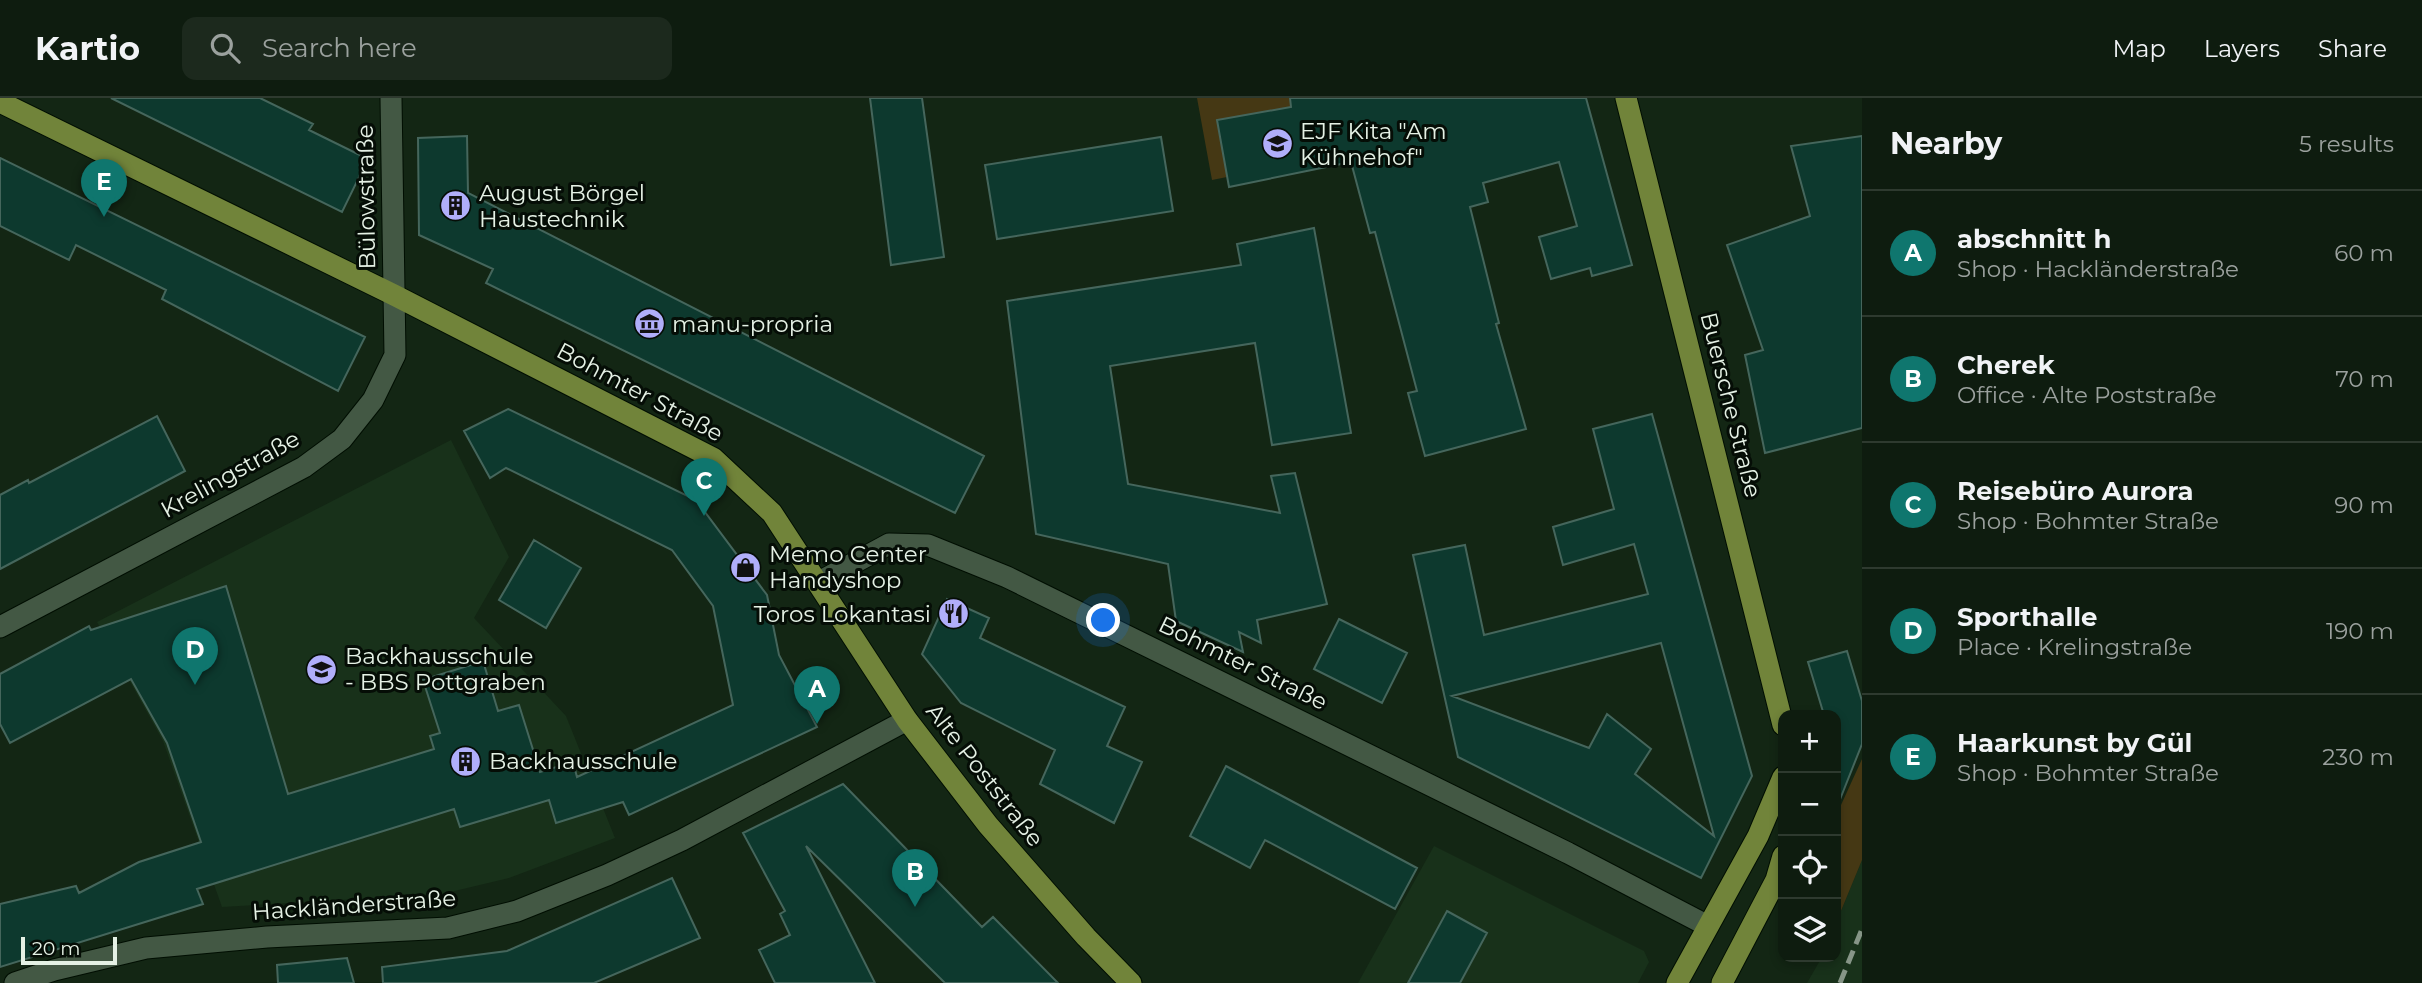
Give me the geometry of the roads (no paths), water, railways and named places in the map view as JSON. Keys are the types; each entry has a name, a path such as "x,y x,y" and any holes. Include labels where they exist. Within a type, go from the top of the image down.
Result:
{"main road":[{"name":"Buersche Straße","path":"1626,98 1779,710"},
{"name":"Bohmter Straße","path":"0,102 394,295 713,458 772,513 819,582"},
{"name":"Alte Poststraße","path":"819,582 907,720 988,825 1086,937 1131,983"},
{"path":"1677,983 1758,836 1778,789"},
{"path":"1722,983 1778,873"}],"street":[{"name":"Bülowstraße","path":"391,98 394,295"},
{"name":"Krelingstraße","path":"0,627 304,467 342,439 373,400 395,355 394,295"},
{"name":"Bohmter Straße","path":"819,582 861,556 889,544 928,545 1007,576 1556,847 1708,926"},
{"name":"Hackländerstraße","path":"15,983 54,970 146,948 267,937 448,928 517,911 607,875 682,840 907,720"}],"railway":[{"path":"1840,983 1862,929"}],"place":[{"name":"EJF Kita \"Am Kühnehof\"","path":"1277,144"},
{"name":"August Börgel Haustechnik","path":"456,206"},
{"name":"Haarkunst by Gül","path":"104,217"},
{"name":"manu-propria","path":"649,324"},
{"name":"Reisebüro Aurora","path":"704,516"},
{"name":"Memo Center Handyshop","path":"746,567"},
{"name":"Toros Lokantasi","path":"954,614"},
{"name":"Backhausschule - BBS Pottgraben","path":"322,669"},
{"name":"Sporthalle","path":"195,685"},
{"name":"abschnitt h","path":"817,724"},
{"name":"Backhausschule","path":"466,761"},
{"name":"Cherek","path":"915,907"}]}
